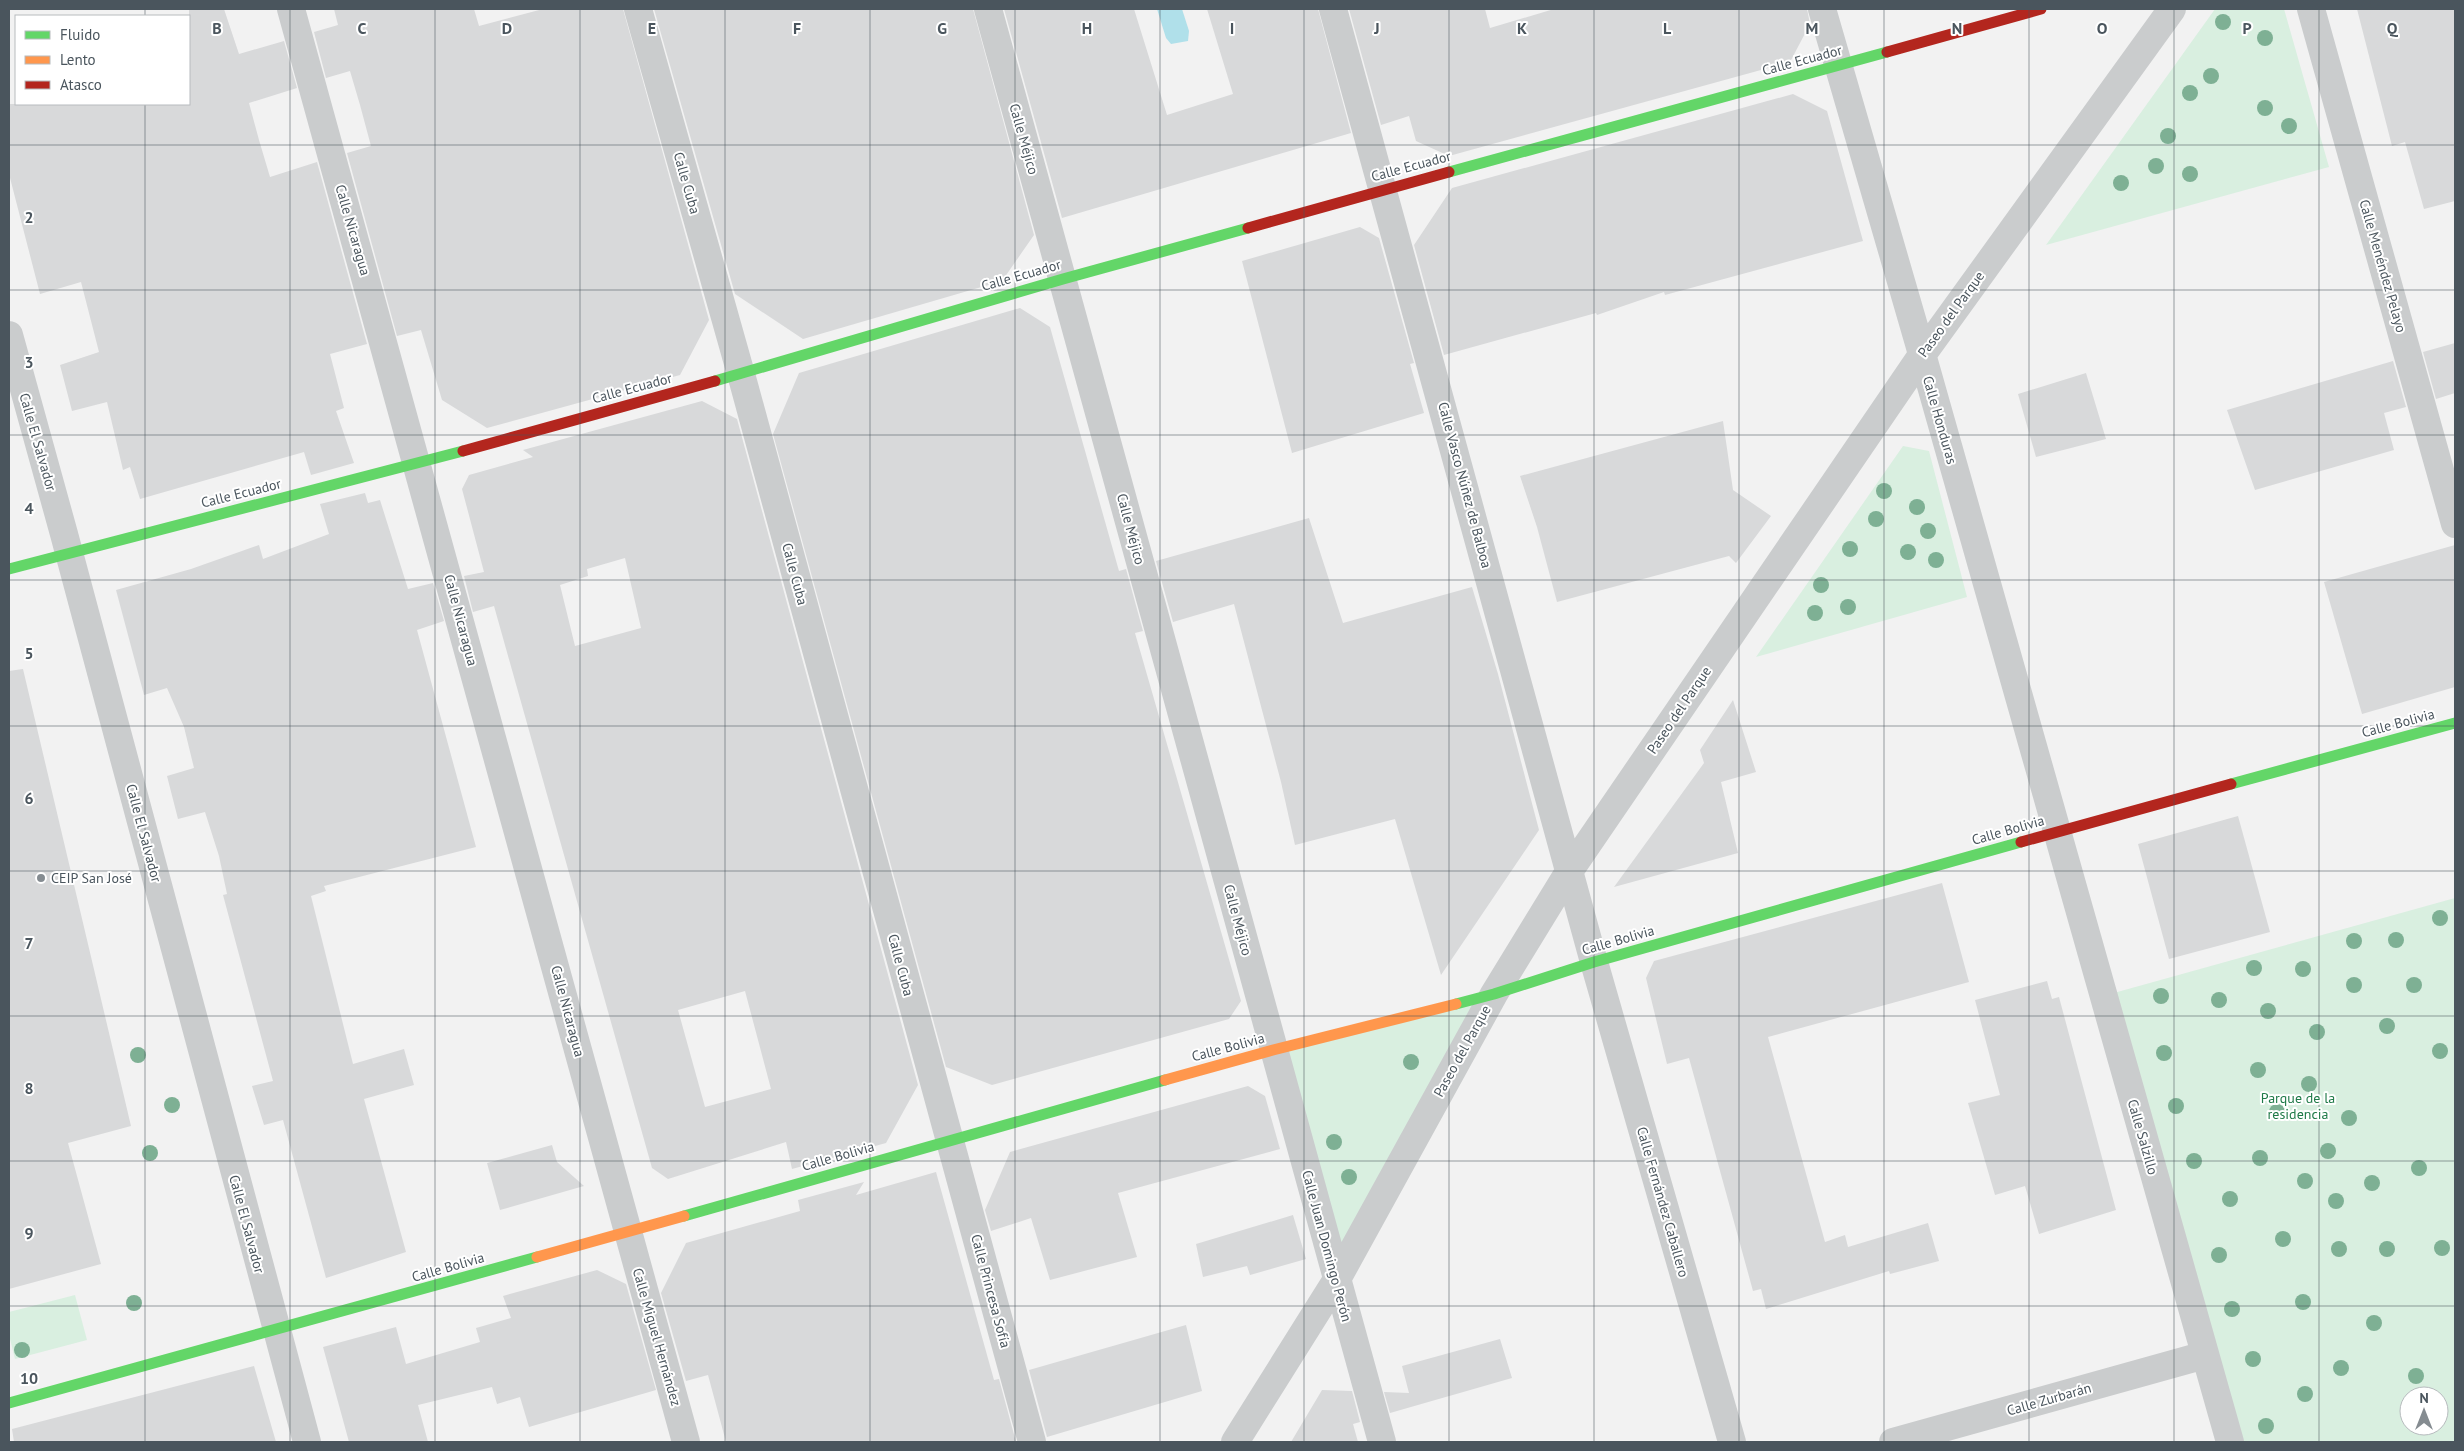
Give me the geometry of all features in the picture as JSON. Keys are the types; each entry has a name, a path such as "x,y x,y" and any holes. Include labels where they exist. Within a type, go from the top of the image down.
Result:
{"street":[{"name":"Calle Nicaragua","path":"291,9 418,463 628,1232"},
{"name":"Calle Cuba","path":"638,9 741,374 949,1140"},
{"name":"Calle Méjico","path":"988,9 1273,1050"},
{"name":"Calle Vasco Núñez de Balboa","path":"1333,9 1594,962"},
{"name":"Calle Honduras","path":"1822,9 1922,355 2056,832"},
{"name":"Calle Ecuador","path":"9,569 418,463 741,374 1062,279 2041,9"},
{"name":"Paseo del Parque","path":"1235,1442 1336,1281 1494,994 1570,870 1922,355 2172,9"},
{"name":"Calle Menéndez Pelayo","path":"2311,9 2455,524"},
{"name":"Calle El Salvador","path":"9,335 69,552 307,1442"},
{"name":"Calle Bolivia","path":"9,1403 276,1331 1273,1050 1494,994 1594,962 2056,832 2455,723"},
{"name":"Calle Salzillo","path":"2056,832 2230,1442"},
{"name":"Calle Fernández Caballero","path":"1594,962 1732,1442"},
{"name":"Calle Juan Domingo Perón","path":"1273,1050 1382,1442"},
{"name":"Calle Princesa Sofía","path":"949,1140 1032,1442"},
{"name":"Calle Miguel Hernández","path":"628,1232 686,1442"},
{"name":"Calle Zurbarán","path":"1893,1442 2205,1355"}],"green space":[{"path":"2215,9 2284,9 2329,167 2046,245"},
{"path":"1903,446 1929,451 1967,597 1756,657"},
{"name":"Parque de la residencia","path":"2455,898 2455,1442 2230,1442 2103,996"},
{"path":"1478,997 1336,1281 1273,1050"},
{"path":"75,1295 87,1340 15,1359 9,1335 9,1312"}],"water":[{"path":"1157,9 1182,9 1189,31 1188,41 1171,44 1166,38"}],"building":[{"path":"189,9 224,9 239,54 284,41 297,88 249,103 259,140 270,177 317,162 367,344 330,354 344,408 336,411 354,463 311,475 304,452 140,499 130,467 123,470 107,402 72,411 60,365 99,352 81,282 40,294 9,174 9,104 190,105"},
{"path":"334,9 474,9 479,26 543,9 623,9 709,320 680,375 487,428 442,400 421,330 397,336 347,153 371,146 360,105 350,71 326,78 314,32 338,25"},
{"path":"654,9 973,9 1034,235 1002,281 803,339 735,294"},
{"path":"1004,9 1134,9 1167,115 1233,94 1207,9 1318,9 1351,133 1062,218"},
{"path":"1349,9 1485,9 1490,28 1554,9 1807,9 1810,24 1790,62 1449,156 1416,141 1409,116 1381,125"},
{"path":"2357,9 2455,9 2455,201 2424,209 2405,142 2392,146"},
{"path":"1793,94 1827,111 1863,241 1665,295 1664,292 1597,315 1596,313 1444,355 1414,245 1452,188"},
{"path":"1360,227 1379,238 1414,363 1410,364 1424,413 1292,453 1242,261"},
{"path":"1020,308 1050,327 1119,571 1126,569 1143,631 1135,633 1241,1001 1229,1019 992,1085 946,1067 773,434 799,373"},
{"path":"2455,343 2455,393 2436,399 2423,352"},
{"path":"2393,361 2406,407 2384,413 2394,450 2255,490 2227,410"},
{"path":"2086,373 2106,439 2036,457 2018,394"},
{"path":"702,401 737,419 918,1085 886,1143 792,1169 786,1142 668,1179 652,1168 494,606 473,612 464,576 484,572 462,489 469,475 533,457 523,450","holes":["625,558 641,628 575,646 560,585 588,576 587,569","745,991 771,1089 705,1107 678,1010"]},
{"path":"1723,421 1733,490 1771,516 1736,563 1729,556 1557,602 1537,527 1520,476"},
{"path":"365,493 368,503 380,500 408,589 433,583 444,621 417,630 476,847 324,886 326,891 311,896 353,1064 404,1049 414,1085 364,1099 406,1252 326,1278 283,1120 264,1125 252,1086 273,1081 223,895 227,894 219,856 205,812 178,819 167,776 194,768 184,727 167,688 144,695 116,590 191,569 259,545 263,559 329,534 320,504"},
{"path":"1309,518 1343,623 1472,587 1498,674 1539,830 1441,975 1395,819 1295,845 1281,782 1234,604 1173,622 1156,561"},
{"path":"2455,545 2455,687 2362,714 2324,582"},
{"name":"CEIP San José","path":"23,669 131,1126 68,1143 101,1264 9,1289 9,671"},
{"path":"1733,700 1756,772 1721,782 1738,853 1614,887 1704,763 1700,750"},
{"path":"2238,816 2270,932 2169,959 2138,844"},
{"path":"1942,883 1969,982 1768,1037 1825,1242 1845,1235 1848,1247 1928,1223 1939,1261 1890,1274 1889,1271 1766,1309 1761,1289 1753,1291 1689,1058 1667,1064 1646,978 1654,961"},
{"path":"2047,981 2052,999 2059,997 2116,1210 2039,1234 2025,1186 1995,1195 1968,1103 2000,1095 1975,1000"},
{"path":"1248,1086 1265,1096 1280,1149 1118,1193 1137,1257 1050,1280 1031,1218 991,1231 985,1210 1010,1152"},
{"path":"552,1145 557,1162 584,1186 500,1210 487,1163"},
{"path":"936,1172 994,1380 999,1379 1016,1442 726,1442 708,1375 686,1381 661,1293 686,1243 800,1211 798,1200 864,1182 856,1195"},
{"path":"1293,1215 1306,1259 1250,1275 1247,1266 1203,1277 1196,1244"},
{"path":"597,1270 626,1284 656,1390 529,1427 520,1397 497,1404 492,1387 418,1405 428,1442 349,1442 323,1347 396,1327 406,1364 480,1342 476,1328 511,1318 503,1296"},
{"path":"1186,1325 1202,1391 1047,1437 1029,1370"},
{"path":"1500,1339 1512,1378 1390,1413 1384,1392 1409,1393 1402,1366"},
{"path":"254,1366 276,1442 14,1442 12,1429"},
{"path":"1322,1390 1352,1391 1360,1422 1353,1424 1358,1442 1291,1442"}],"traffic: fast":[{"path":"1449,172 1887,52"},
{"path":"715,381 1063,279 1248,228"},
{"path":"9,569 463,451"},
{"path":"2231,784 2455,723"},
{"path":"1456,1004 1594,962 2021,842"},
{"path":"684,1216 1165,1080"},
{"path":"9,1403 537,1257"}],"traffic: slow":[{"path":"1165,1080 1273,1050 1456,1004"},
{"path":"537,1257 684,1216"}],"traffic: jam":[{"path":"1887,52 2041,9"},
{"path":"1248,228 1449,172"},
{"path":"463,451 715,381"},
{"path":"2021,842 2231,784"}],"place":[{"name":"CEIP San José","path":"41,878"}]}
